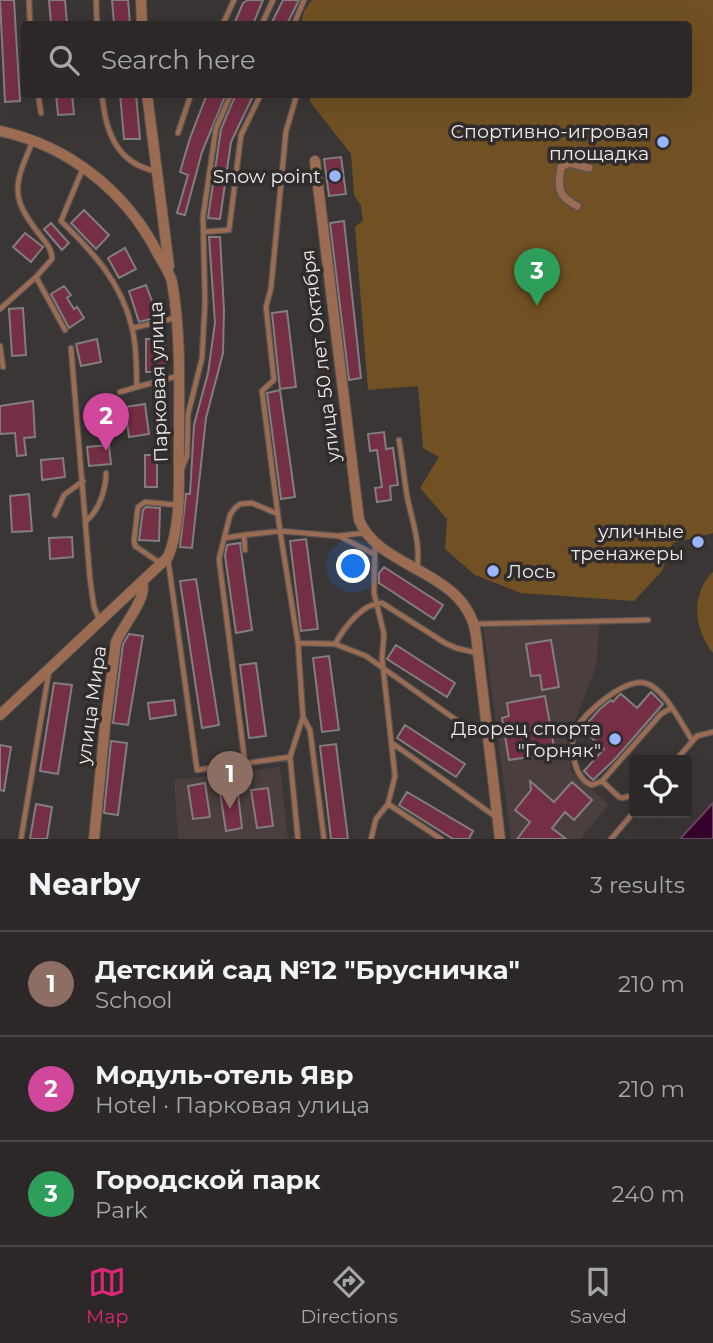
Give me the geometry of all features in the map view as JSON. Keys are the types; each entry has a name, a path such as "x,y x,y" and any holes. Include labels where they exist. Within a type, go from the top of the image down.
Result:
{"street":[{"path":"141,0 142,21"},
{"path":"147,98 171,280"},
{"name":"Парковая улица","path":"0,131 48,147 83,167 124,202 150,238 171,280 178,376 177,505 174,540 164,561"},
{"name":"улица 50 лет Октября","path":"315,161 352,480 359,520 365,534"},
{"path":"578,206 566,200 559,190 561,167 569,163 589,168"},
{"path":"365,534 460,599 474,624 500,839"},
{"path":"0,715 164,561"},
{"name":"улица Мира","path":"94,839 104,726 116,642 121,629 143,595 142,582"}],"lane":[{"path":"29,0 30,21"},
{"path":"96,0 97,21"},
{"path":"224,21 234,0"},
{"path":"263,21 273,0"},
{"path":"295,21 304,0"},
{"path":"39,98 41,113"},
{"path":"103,98 109,133 116,147 141,167 155,171"},
{"path":"178,134 190,98"},
{"path":"177,476 185,466 188,414 202,358 205,302 203,217 216,128 229,98"},
{"path":"202,232 229,230 241,135 259,98"},
{"path":"296,98 286,131 271,288 266,307 274,380 262,391 298,643 303,717 290,757 299,839"},
{"path":"0,309 36,277 50,262 52,255 49,247 26,218 19,202 18,180 33,141"},
{"path":"83,167 61,221 93,252 116,285 133,328 137,387"},
{"path":"36,277 65,330"},
{"path":"133,328 175,318"},
{"path":"0,346 3,367"},
{"path":"71,348 93,601 100,622"},
{"path":"120,392 178,376"},
{"path":"399,440 407,496 417,539 417,569"},
{"path":"86,521 105,491 106,473"},
{"path":"55,515 64,495 83,481"},
{"path":"177,505 145,502 139,505 136,512 135,546 164,561 197,771 290,757"},
{"path":"245,763 219,566 230,515 240,504 252,503 278,514"},
{"path":"225,538 280,531 338,536 365,534"},
{"path":"244,535 245,550"},
{"path":"338,536 374,554"},
{"path":"371,839 376,819 388,804 395,776 383,666 384,634 375,603 374,542"},
{"path":"335,644 345,627 375,603 388,606 456,649 477,653"},
{"path":"474,624 648,620"},
{"path":"298,643 335,644 366,656 469,729 486,732"},
{"path":"21,839 50,669"},
{"path":"671,708 661,713 602,781 592,785 579,777 575,765 574,739 577,727 602,699 636,684 645,683 663,695 692,740"},
{"path":"303,717 310,730 324,839"},
{"path":"680,755 692,740 713,732"},
{"path":"391,743 497,819"},
{"path":"602,781 619,797 629,796"},
{"path":"388,804 441,839"},
{"path":"611,839 629,818"}],"shaded area":[{"path":"312,0 713,0 713,533 673,543 662,571 634,601 521,593 475,575 445,549 447,519 420,488 439,457 423,448 418,386 368,390 355,227 363,221 361,206 354,195 351,154 310,98 692,98 692,21 302,21 304,11"},
{"path":"713,572 713,653 702,634 697,612 701,591"},
{"path":"600,623 596,667 571,731 570,770 609,805 580,839 511,839 483,624"},
{"path":"280,767 288,839 178,839 174,780"},
{"path":"713,803 713,839 680,839"}],"building":[{"path":"0,0 14,0 20,101 5,102"},
{"path":"49,0 65,0 67,21 51,21"},
{"path":"112,0 128,0 130,21 114,21"},
{"path":"248,0 263,0 254,21 235,21 243,3"},
{"path":"283,0 299,0 288,21 272,21"},
{"path":"56,98 72,98 74,114 58,115"},
{"path":"120,98 136,98 140,139 124,139"},
{"path":"205,98 224,98 202,152 185,215 177,213 188,175 180,172"},
{"path":"234,98 252,98 231,142 220,219 208,218 221,129"},
{"name":"Snow point","path":"341,157 346,194 329,196 324,159"},
{"path":"84,210 109,235 96,249 71,223"},
{"path":"344,221 361,378 349,380 330,223"},
{"path":"51,223 69,243 62,250 44,229"},
{"path":"25,233 43,247 31,262 13,247"},
{"path":"209,237 220,237 224,310 223,353 206,418 192,548 180,547 186,494 190,494 194,425 208,373 215,323"},
{"path":"125,248 136,269 119,278 108,258"},
{"path":"146,285 158,317 139,322 129,291"},
{"path":"64,286 71,295 67,298 84,318 69,328 51,294"},
{"path":"23,308 26,355 12,356 9,309"},
{"path":"287,311 296,387 280,389 272,313"},
{"path":"97,339 101,362 81,366 76,344"},
{"path":"146,339 165,339 165,372 146,372"},
{"path":"280,390 295,497 281,499 267,393"},
{"path":"33,401 35,437 24,438 26,455 17,456 15,433 0,434 0,406"},
{"path":"145,404 149,434 129,437 125,407"},
{"path":"384,432 386,449 393,448 398,485 390,486 391,500 377,502 375,488 382,487 377,450 370,451 368,434"},
{"path":"109,445 111,464 89,466 87,447"},
{"path":"145,455 157,455 157,487 145,487"},
{"path":"63,458 65,477 42,480 41,460"},
{"path":"29,494 32,531 12,532 10,496"},
{"path":"146,507 160,508 159,541 139,540 143,510"},
{"path":"72,537 73,557 50,559 49,538"},
{"path":"306,539 318,629 301,631 290,541"},
{"path":"240,543 252,630 236,633 225,556 227,545"},
{"path":"384,567 443,605 434,619 379,583 379,573"},
{"path":"196,579 219,725 202,728 180,581"},
{"path":"129,634 143,636 128,725 113,723 123,644"},
{"path":"551,640 559,687 542,690 540,675 531,676 526,644"},
{"path":"396,645 455,683 447,697 387,659"},
{"path":"329,656 339,730 322,732 313,658"},
{"path":"256,663 266,736 249,738 240,665"},
{"path":"54,683 72,685 58,774 40,771"},
{"name":"Дворец спорта \"Горняк\"","path":"651,692 663,704 593,780 584,771 604,749 582,729 600,709 619,695 637,708"},
{"path":"545,696 555,753 509,760 502,718 509,716 507,703"},
{"path":"174,700 176,715 150,719 148,703"},
{"path":"405,725 465,764 456,777 397,738"},
{"path":"111,741 127,743 118,815 104,813"},
{"path":"336,744 348,839 331,839 320,746"},
{"path":"0,745 11,747 4,791 0,790"},
{"path":"236,777 242,828 226,831 218,780"},
{"path":"530,781 554,802 572,782 592,800 574,820 565,812 552,828 566,839 517,839 530,822 515,810 531,790"},
{"path":"205,783 210,817 193,819 188,786"},
{"path":"268,788 273,826 257,828 251,790"},
{"path":"407,792 473,831 469,839 453,839 399,805"},
{"path":"36,804 52,807 47,839 30,839"}],"place":[{"name":"Спортивно-игровая площадка","path":"663,142"},
{"name":"Snow point","path":"335,176"},
{"name":"Городской парк","path":"537,306"},
{"name":"Модуль-отель Явр","path":"106,451"},
{"name":"уличные тренажеры","path":"698,542"},
{"name":"Лось","path":"493,571"},
{"name":"Дворец спорта \"Горняк\"","path":"615,739"},
{"name":"Детский сад №12 \"Брусничка\"","path":"230,809"}]}
